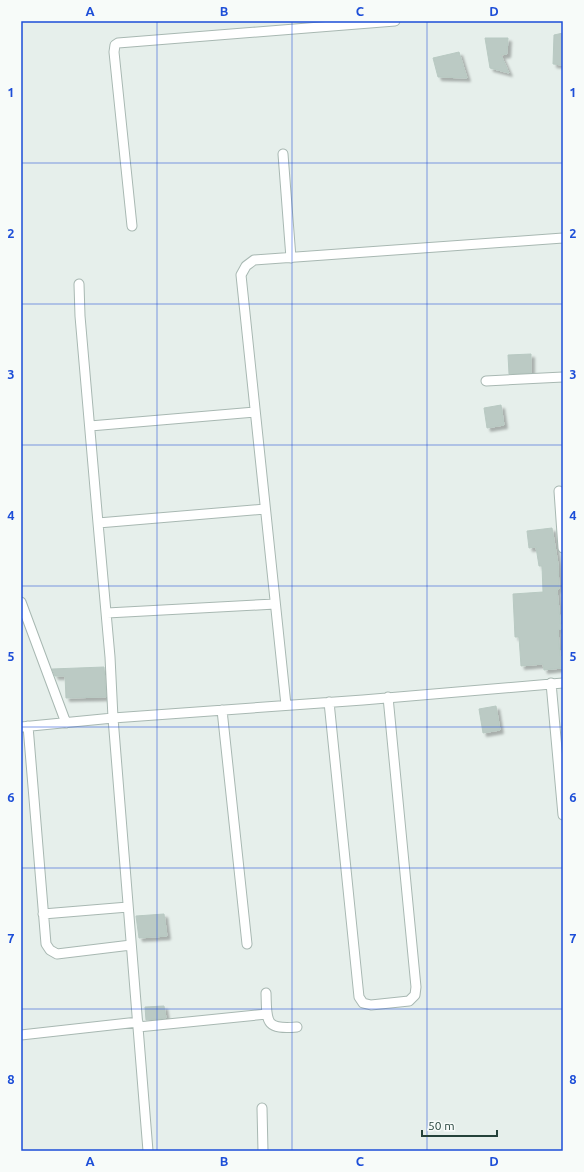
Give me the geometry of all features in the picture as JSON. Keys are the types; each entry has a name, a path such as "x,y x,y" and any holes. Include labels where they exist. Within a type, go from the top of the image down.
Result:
{"street":[{"path":"132,226 114,52 115,46 118,43 395,21"},
{"path":"283,154 291,258"},
{"path":"286,705 241,275 246,266 254,260 563,238"},
{"path":"79,284 80,316 107,613 128,907 148,1151"},
{"path":"486,381 563,377"},
{"path":"90,426 255,412"},
{"path":"558,491 563,548"},
{"path":"98,523 265,509"},
{"path":"21,602 66,723"},
{"path":"107,613 275,604"},
{"path":"132,945 57,954 50,950 46,944 24,726 563,683"},
{"path":"551,684 563,815"},
{"path":"329,702 359,997 363,1003 371,1005 409,1001 415,995 416,987 388,697"},
{"path":"222,710 247,944"},
{"path":"43,914 128,907"},
{"path":"266,993 267,1014 269,1021 274,1026 281,1028 296,1027"},
{"path":"21,1034 267,1014"},
{"path":"262,1108 263,1151"}],"building":[{"path":"563,33 563,65 553,64 554,35"},
{"path":"485,38 508,38 507,54 501,55 509,73 490,68"},
{"path":"459,52 467,78 438,77 433,58"},
{"path":"531,354 531,373 509,374 508,355"},
{"path":"501,405 504,425 487,428 484,408"},
{"path":"552,528 558,564 559,589 557,590 561,629 558,630 562,668 544,670 543,664 521,666 519,637 515,637 513,594 543,592 542,566 539,566 536,547 529,548 527,531"},
{"path":"104,667 106,697 66,698 65,676 55,676 52,669"},
{"path":"496,706 500,730 483,733 479,709"},
{"path":"164,914 167,936 139,938 136,916"},
{"path":"164,1006 166,1018 146,1020 145,1007"}]}
